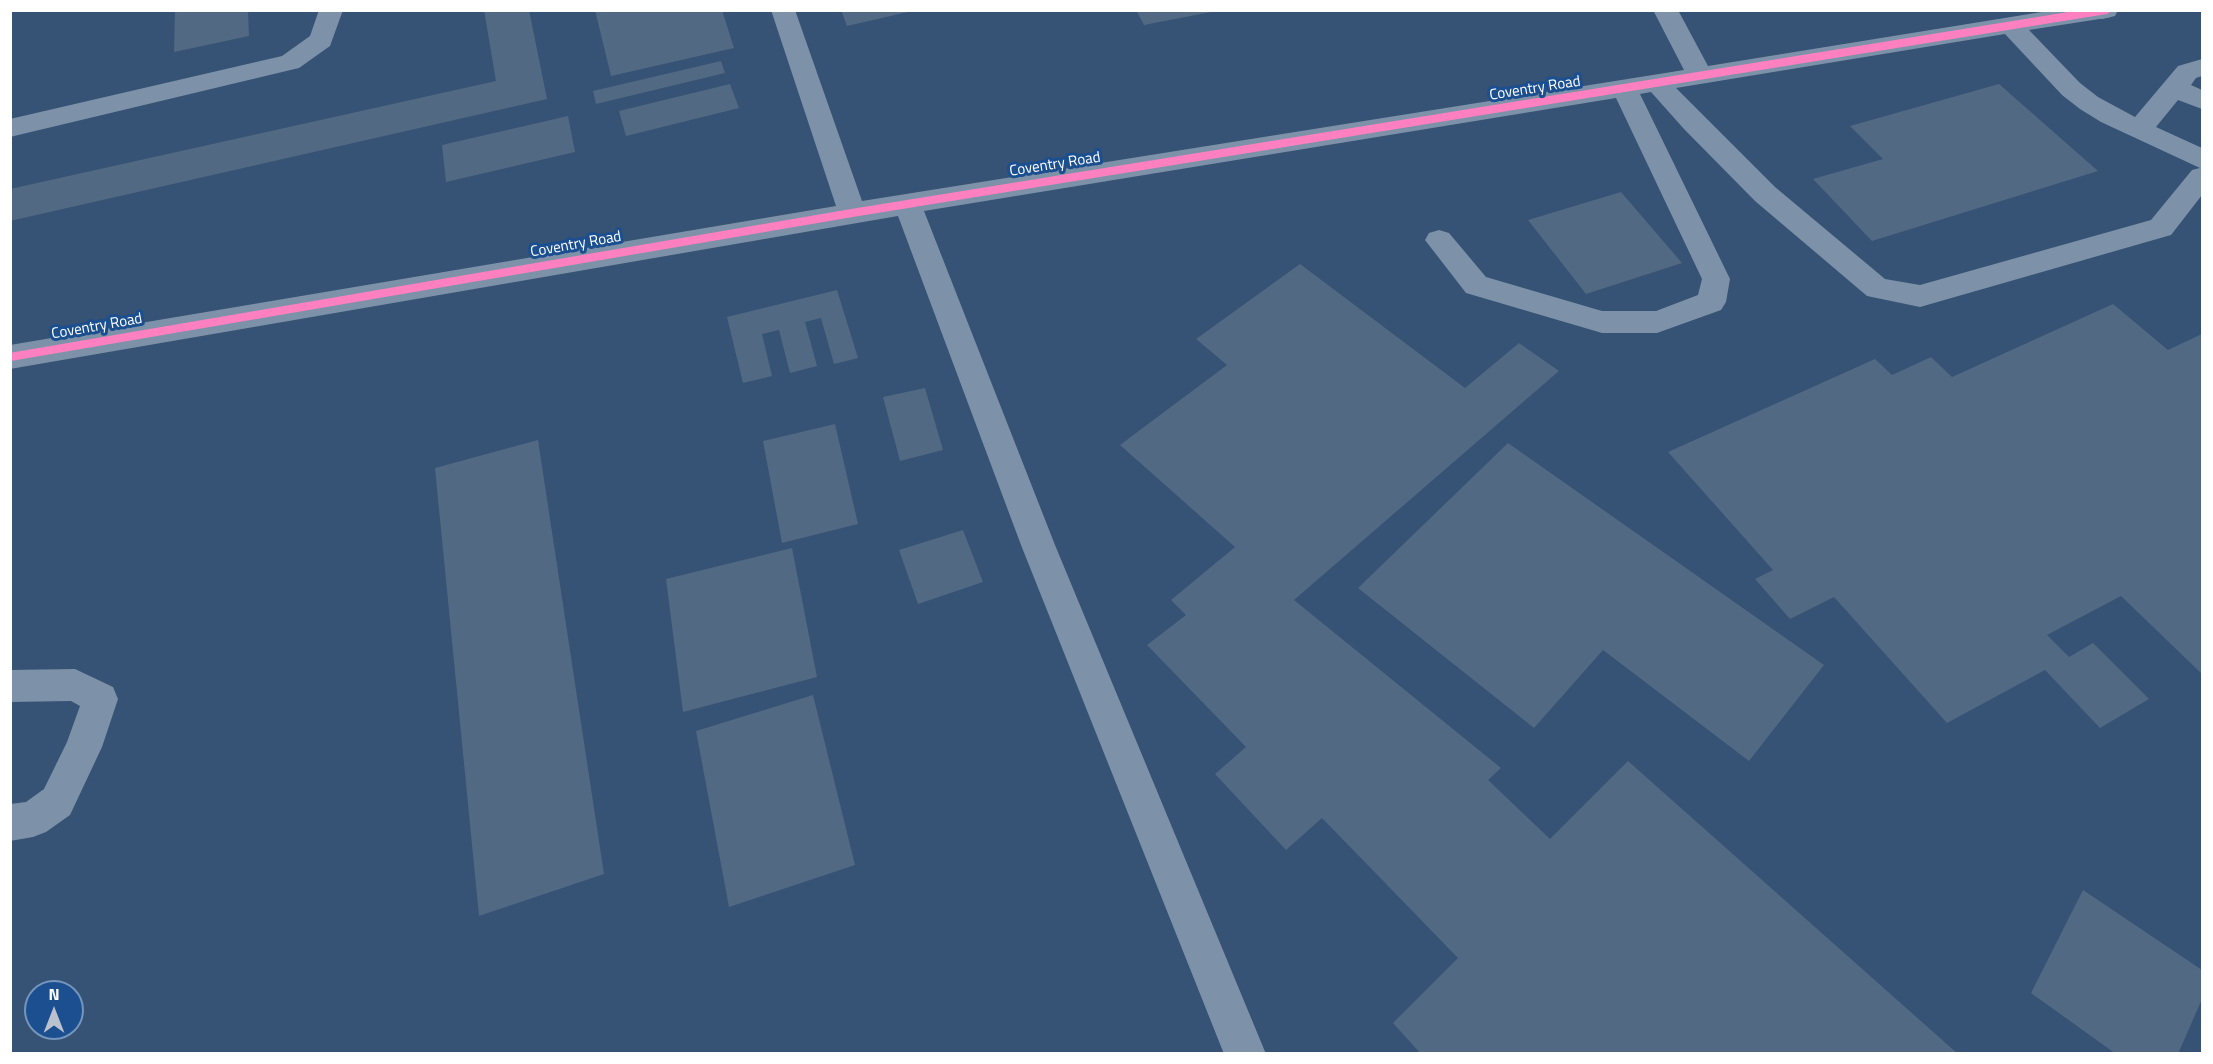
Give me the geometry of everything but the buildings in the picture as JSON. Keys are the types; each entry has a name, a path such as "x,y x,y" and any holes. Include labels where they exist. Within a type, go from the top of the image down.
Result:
{"street":[{"path":"10,128 290,62 321,40 331,10"},
{"path":"783,10 852,213"},
{"path":"1665,10 1701,78"},
{"name":"Coventry Road","path":"10,357 852,213 1701,78 2104,11"},
{"path":"2011,26 2071,89 2110,116 2202,159"},
{"path":"2140,129 2187,72 2202,67"},
{"path":"1658,84 1765,194 1877,288 1920,296 2162,228 2202,177"},
{"path":"2175,88 2202,100"},
{"path":"1439,240 1476,285 1602,322 1657,322 1711,302 1716,279 1625,90"},
{"path":"907,204 1038,545 1245,1053"},
{"path":"10,686 75,685 100,699 84,747 57,802 33,819 10,823"}],"cycle path":[{"path":"10,357 852,213 2106,10"}]}
